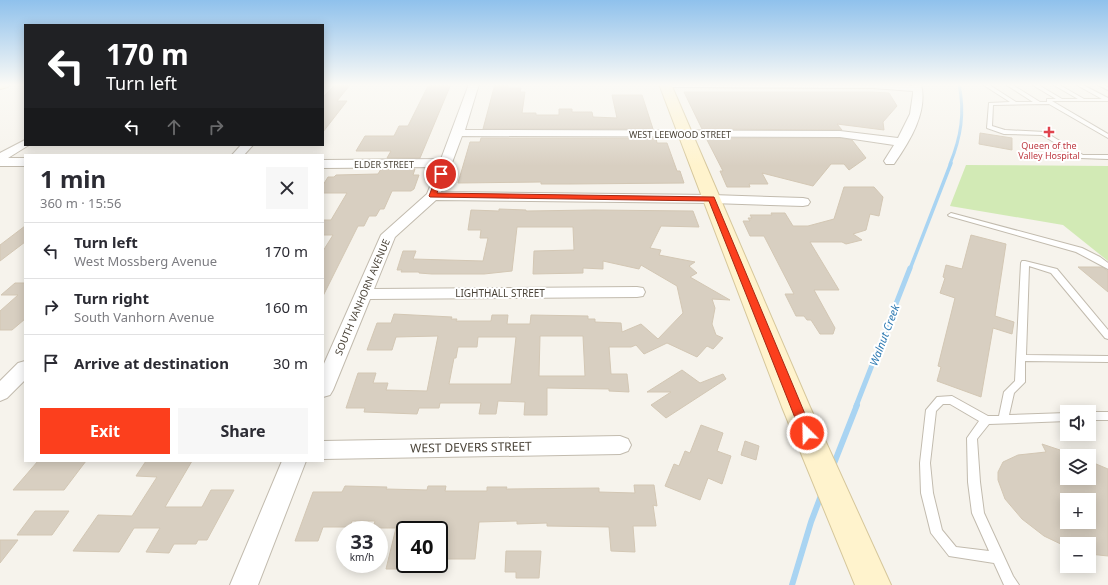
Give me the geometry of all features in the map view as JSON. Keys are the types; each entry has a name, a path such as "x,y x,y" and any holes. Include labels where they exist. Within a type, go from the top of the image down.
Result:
{"street":[{"name":"SOUTH VANHORN AVENUE","path":"324,388 388,235 433,196 465,111"},
{"path":"676,111 796,407 873,585"},
{"path":"890,161 917,114 917,111"},
{"name":"WEST LEEWOOD STREET","path":"458,133 840,134 901,142"},
{"path":"0,158 24,144"},
{"path":"239,154 247,146"},
{"path":"0,162 24,162"},
{"name":"ELDER STREET","path":"324,164 445,163"},
{"path":"433,196 712,199 803,202"},
{"name":"LIGHTHALL STREET","path":"362,294 638,292"},
{"path":"0,393 24,369"},
{"name":"WEST DEVERS STREET","path":"324,450 620,445"},
{"path":"244,585 294,462"}],"lane":[{"path":"990,111 989,127 1004,132 1043,133 1082,157 1108,157"},
{"path":"1065,111 1108,136"},
{"path":"951,215 1079,250 1097,259 1108,267"},
{"path":"1002,419 1009,392 1020,382 1025,263 1054,271 1108,336"},
{"path":"1021,358 1108,359"},
{"path":"998,558 953,552 938,534 926,493 925,463 931,410 940,400 952,400 986,420 1060,417"},
{"path":"1096,416 1108,416"},
{"path":"986,420 972,438 974,482 978,513 1008,580 1012,585"}],"green space":[{"path":"966,165 1108,166 1108,261 1063,225 950,206"}],"building":[{"path":"324,111 339,111 324,131"},
{"path":"415,111 440,111 420,158 387,158 391,151 356,151 365,136 394,136 399,126 408,126"},
{"path":"488,111 522,111 522,113 536,113 536,115 559,115 559,111 592,112 593,117 617,118 616,111 647,111 653,129 483,129"},
{"path":"693,111 892,111 883,122 884,130 837,124 842,130 702,129"},
{"path":"980,133 1012,138 1012,150 979,144"},
{"path":"481,138 656,138 657,143 667,143 677,171 680,171 684,183 458,183 470,142 480,142"},
{"path":"706,138 840,138 852,140 866,158 849,170 844,164 831,164 813,186 762,173 768,184 749,184 750,187 727,187 720,171 723,171"},
{"path":"381,169 415,169 413,175 419,175 414,189 411,191 392,191 384,209 380,209 376,216 369,216 364,226 358,226 324,294 324,249 333,235 324,235 324,220 331,220 347,193 324,193 324,183 328,177 334,177 336,175 378,174"},
{"path":"844,187 874,187 883,197 879,216 870,214 866,230 853,234 862,240 846,244 842,242 810,242 839,290 814,290 835,328 833,334 820,334 811,320 807,320 804,316 796,316 785,294 794,294 764,236 750,236 743,221 750,221 748,218 752,218 750,215 772,215 771,213 785,213 793,226 808,226 834,219"},
{"path":"499,209 526,211 693,211 699,227 661,226 650,248 661,250 659,255 695,262 689,266 697,273 690,277 730,300 712,299 715,308 712,324 716,335 723,338 713,349 707,346 697,357 667,343 644,354 636,345 631,347 609,347 611,374 627,374 629,392 609,391 609,389 547,388 547,415 524,415 525,402 498,401 496,414 479,414 481,403 440,403 439,408 419,408 417,414 364,412 365,408 346,408 358,373 376,373 373,383 388,383 386,390 427,391 438,336 396,337 392,350 367,350 377,323 391,323 394,314 452,317 451,319 457,319 456,321 491,321 492,315 508,315 507,324 530,324 531,315 588,316 588,319 595,319 595,322 621,323 622,332 641,324 658,339 683,313 677,286 641,265 639,269 603,261 603,269 583,268 583,273 533,274 534,251 574,250 573,227 517,227 512,271 484,274 432,274 401,272 402,270 397,270 403,251 416,251 413,259 483,261 488,238 480,238 481,230 468,230 471,210 499,211","holes":["540,336 583,336 585,376 539,376","478,337 516,337 511,384 449,384 454,358 456,358 458,347 477,347"]},
{"path":"24,227 24,243 0,261 0,245"},
{"path":"971,235 1006,244 995,316 1014,322 1012,334 993,328 981,397 937,381 941,367 938,366 955,298 940,293 945,278 943,277 946,265 962,269"},
{"path":"1078,267 1102,267 1108,271 1108,292"},
{"path":"15,283 24,283 24,320 12,330 0,330 0,311 18,295 1,295"},
{"path":"682,370 700,383 723,374 726,379 666,418 651,405 671,392 647,392"},
{"path":"701,425 723,433 717,451 731,456 722,484 708,478 700,500 665,486 674,464 679,466 685,451 690,453"},
{"path":"745,441 759,446 756,460 741,455"},
{"path":"1042,444 1060,450 1060,485 1096,485 1096,464 1108,469 1108,556 1096,555 1096,537 1060,537 1060,544 1044,536 1022,519 1005,499 998,480 998,472 1003,462 1018,455 1046,452"},
{"path":"37,462 85,462 64,490 13,490"},
{"path":"145,462 191,462 165,507 202,507 211,490 234,490 207,540 198,540 196,544 174,544 169,553 146,552 160,528 134,528 119,552 73,551 98,515 132,516 157,477 136,476"},
{"path":"634,485 654,485 657,506 653,505 656,526 633,526 635,552 611,551 609,527 547,526 547,523 517,524 517,521 479,522 475,559 448,559 448,521 396,521 396,528 388,528 388,521 336,521 336,527 323,527 318,541 295,541 313,492 342,492 345,486 427,490 428,486 446,486 445,491 487,491 487,487 507,487 506,489 599,488 599,492 635,493"},
{"path":"35,511 69,511 52,535 17,535"},
{"path":"396,528 396,569 388,569 388,561"},
{"path":"0,540 18,540 0,563"},
{"path":"506,551 541,551 539,578 516,578 516,572 505,572"}],"waterway":[{"name":"Walnut Creek","path":"950,164 957,144 962,111"},
{"name":"Walnut Creek","path":"910,269 951,163"},
{"name":"Walnut Creek","path":"856,406 910,268"},
{"name":"Walnut Creek","path":"833,466 857,405"},
{"name":"Walnut Creek","path":"792,585 811,522 822,493"}],"place":[{"name":"Queen of the Valley Hospital","path":"1049,132"}],"route":[{"path":"441,174 433,196 712,199 807,433"}]}
